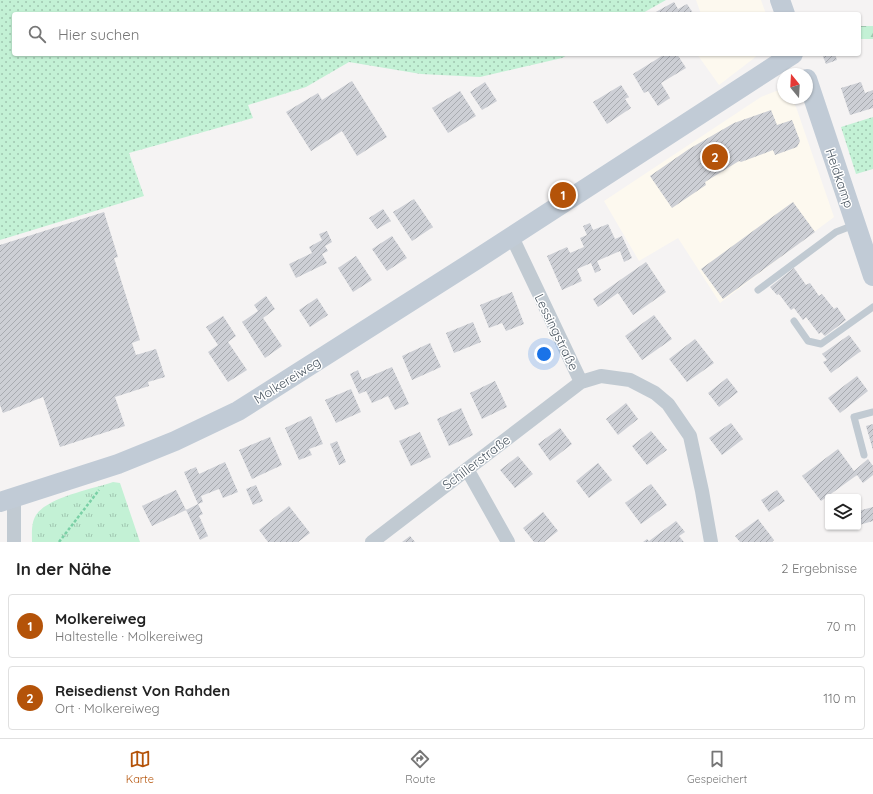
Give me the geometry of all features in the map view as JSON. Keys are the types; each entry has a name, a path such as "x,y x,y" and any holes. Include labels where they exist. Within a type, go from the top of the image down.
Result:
{"main road":[{"path":"780,0 784,12"},
{"name":"Molkereiweg","path":"7,500 118,464 175,441 238,411 512,237 790,56"},
{"path":"800,56 803,68"},
{"name":"Heidkamp","path":"813,97 872,271"}],"street":[{"name":"Lessingstraße","path":"512,237 581,382 601,376 630,380 655,393 668,404 690,436 711,542"},
{"name":"Schillerstraße","path":"372,542 581,382"},
{"path":"466,469 508,542"},
{"path":"7,500 14,542"}],"lane":[{"path":"758,290 836,232 856,224"},
{"path":"794,322 808,341 821,344 873,307"},
{"path":"864,455 854,417 873,412"}],"path":[{"path":"59,542 100,488"}],"shaded area":[{"path":"696,0 761,0 765,12 700,12"},
{"path":"698,56 756,56 753,59 719,85"},
{"path":"777,91 777,104 794,104 834,217 720,303 678,238 639,261 604,201 761,97"}],"green space":[{"path":"0,0 666,0 645,12 12,12 12,56 566,56 480,77 421,74 349,62 306,87 248,105 253,118 129,153 144,196 0,240"},
{"path":"861,26 873,26 873,39 861,39"},
{"path":"873,117 873,169 856,174 841,127"},
{"path":"113,482 120,483 140,542 32,542 33,521 36,515 50,503 72,494"}],"building":[{"path":"674,2 678,9 687,4 692,12 656,12"},
{"path":"662,56 678,56 686,68 661,83 670,98 658,106 648,91 644,93 633,74"},
{"path":"823,56 836,56 837,60 826,64"},
{"path":"352,81 387,137 357,156 342,131 311,151 286,112 318,93 322,100"},
{"path":"485,82 497,101 482,110 470,92"},
{"path":"861,82 865,93 873,90 873,108 850,115 841,88"},
{"path":"621,85 629,97 625,99 631,108 607,124 593,102"},
{"path":"460,91 476,116 448,133 432,108"},
{"path":"771,110 777,125 792,120 800,141 797,147 775,155 773,150 741,162 739,161 705,182 706,185 672,208 650,176 689,149 734,123"},
{"path":"414,199 433,227 412,241 393,212"},
{"path":"793,202 815,232 723,299 701,269"},
{"path":"383,209 391,221 377,229 369,218"},
{"path":"104,212 118,257 114,258 140,340 132,343 136,355 156,349 165,377 148,382 149,386 115,397 125,426 60,447 43,397 3,413 0,405 0,245"},
{"path":"590,223 593,230 608,224 615,239 622,236 632,258 624,262 620,251 597,261 601,270 595,273 591,263 577,269 582,281 562,290 547,256 567,247 570,253 584,247 580,238 587,235 583,226"},
{"path":"327,231 332,242 325,246 328,251 322,254 327,263 296,278 289,264 312,253 309,247 322,240 319,234"},
{"path":"392,236 407,258 387,271 372,249"},
{"path":"356,256 372,280 353,292 338,268"},
{"path":"646,262 666,292 633,315 618,293 598,307 593,299"},
{"path":"794,268 806,285 810,283 819,296 822,294 834,309 837,307 846,320 825,336 821,332 819,334 806,317 803,320 794,308 791,310 779,294 777,295 770,287"},
{"path":"512,292 524,324 506,331 502,323 489,328 480,305"},
{"path":"266,296 275,309 263,318 282,346 265,358 242,322 258,311 254,305"},
{"path":"317,298 328,315 310,327 299,310"},
{"path":"654,315 672,339 642,360 625,336"},
{"path":"223,316 236,336 228,342 247,370 228,382 208,352 218,345 206,327"},
{"path":"473,322 481,342 454,353 446,333"},
{"path":"849,335 861,351 831,373 823,362 827,360 822,354"},
{"path":"695,339 714,363 687,382 669,359"},
{"path":"430,343 441,367 412,380 402,356"},
{"path":"392,367 409,404 395,410 388,396 372,403 366,391 359,394 350,374 358,370 362,380"},
{"path":"857,376 868,391 840,413 828,398"},
{"path":"727,378 738,392 719,407 708,393"},
{"path":"495,381 507,407 482,419 470,393"},
{"path":"351,389 361,412 336,423 325,400"},
{"path":"626,403 638,419 618,435 606,419"},
{"path":"461,408 473,435 449,446 437,419"},
{"path":"311,416 323,444 309,449 312,455 299,460 285,428"},
{"path":"731,423 743,439 722,455 709,438"},
{"path":"873,424 873,450 866,426"},
{"path":"560,428 572,444 550,461 538,444"},
{"path":"651,431 667,450 647,465 632,446"},
{"path":"420,432 431,457 411,466 399,441"},
{"path":"270,437 282,465 252,479 239,450"},
{"path":"337,441 346,462 339,465 330,444"},
{"path":"838,449 854,471 868,459 873,466 873,475 863,483 857,475 831,494 825,494 825,498 821,501 802,476"},
{"path":"518,456 533,474 515,488 500,470"},
{"path":"225,462 238,492 223,498 219,489 201,496 203,502 198,504 184,472 196,467 199,474"},
{"path":"598,463 612,480 589,498 576,481"},
{"path":"651,484 667,505 641,524 625,503"},
{"path":"256,485 263,501 253,505 246,489"},
{"path":"176,490 186,510 152,526 142,506"},
{"path":"777,490 785,501 769,512 761,500"},
{"path":"198,504 203,514 199,516 208,536 200,540 186,510"},
{"path":"289,506 310,533 298,542 268,542 259,530"},
{"path":"873,507 873,521 861,524 861,510"},
{"path":"543,512 558,531 544,542 534,542 523,528"},
{"path":"758,519 774,540 772,542 740,542 735,536"},
{"path":"676,521 685,532 679,536 684,542 643,542 647,539 649,541"},
{"path":"410,536 415,542 402,542"}],"place":[{"name":"Reisedienst Von Rahden","path":"715,157"},
{"name":"Molkereiweg","path":"563,195"}]}
